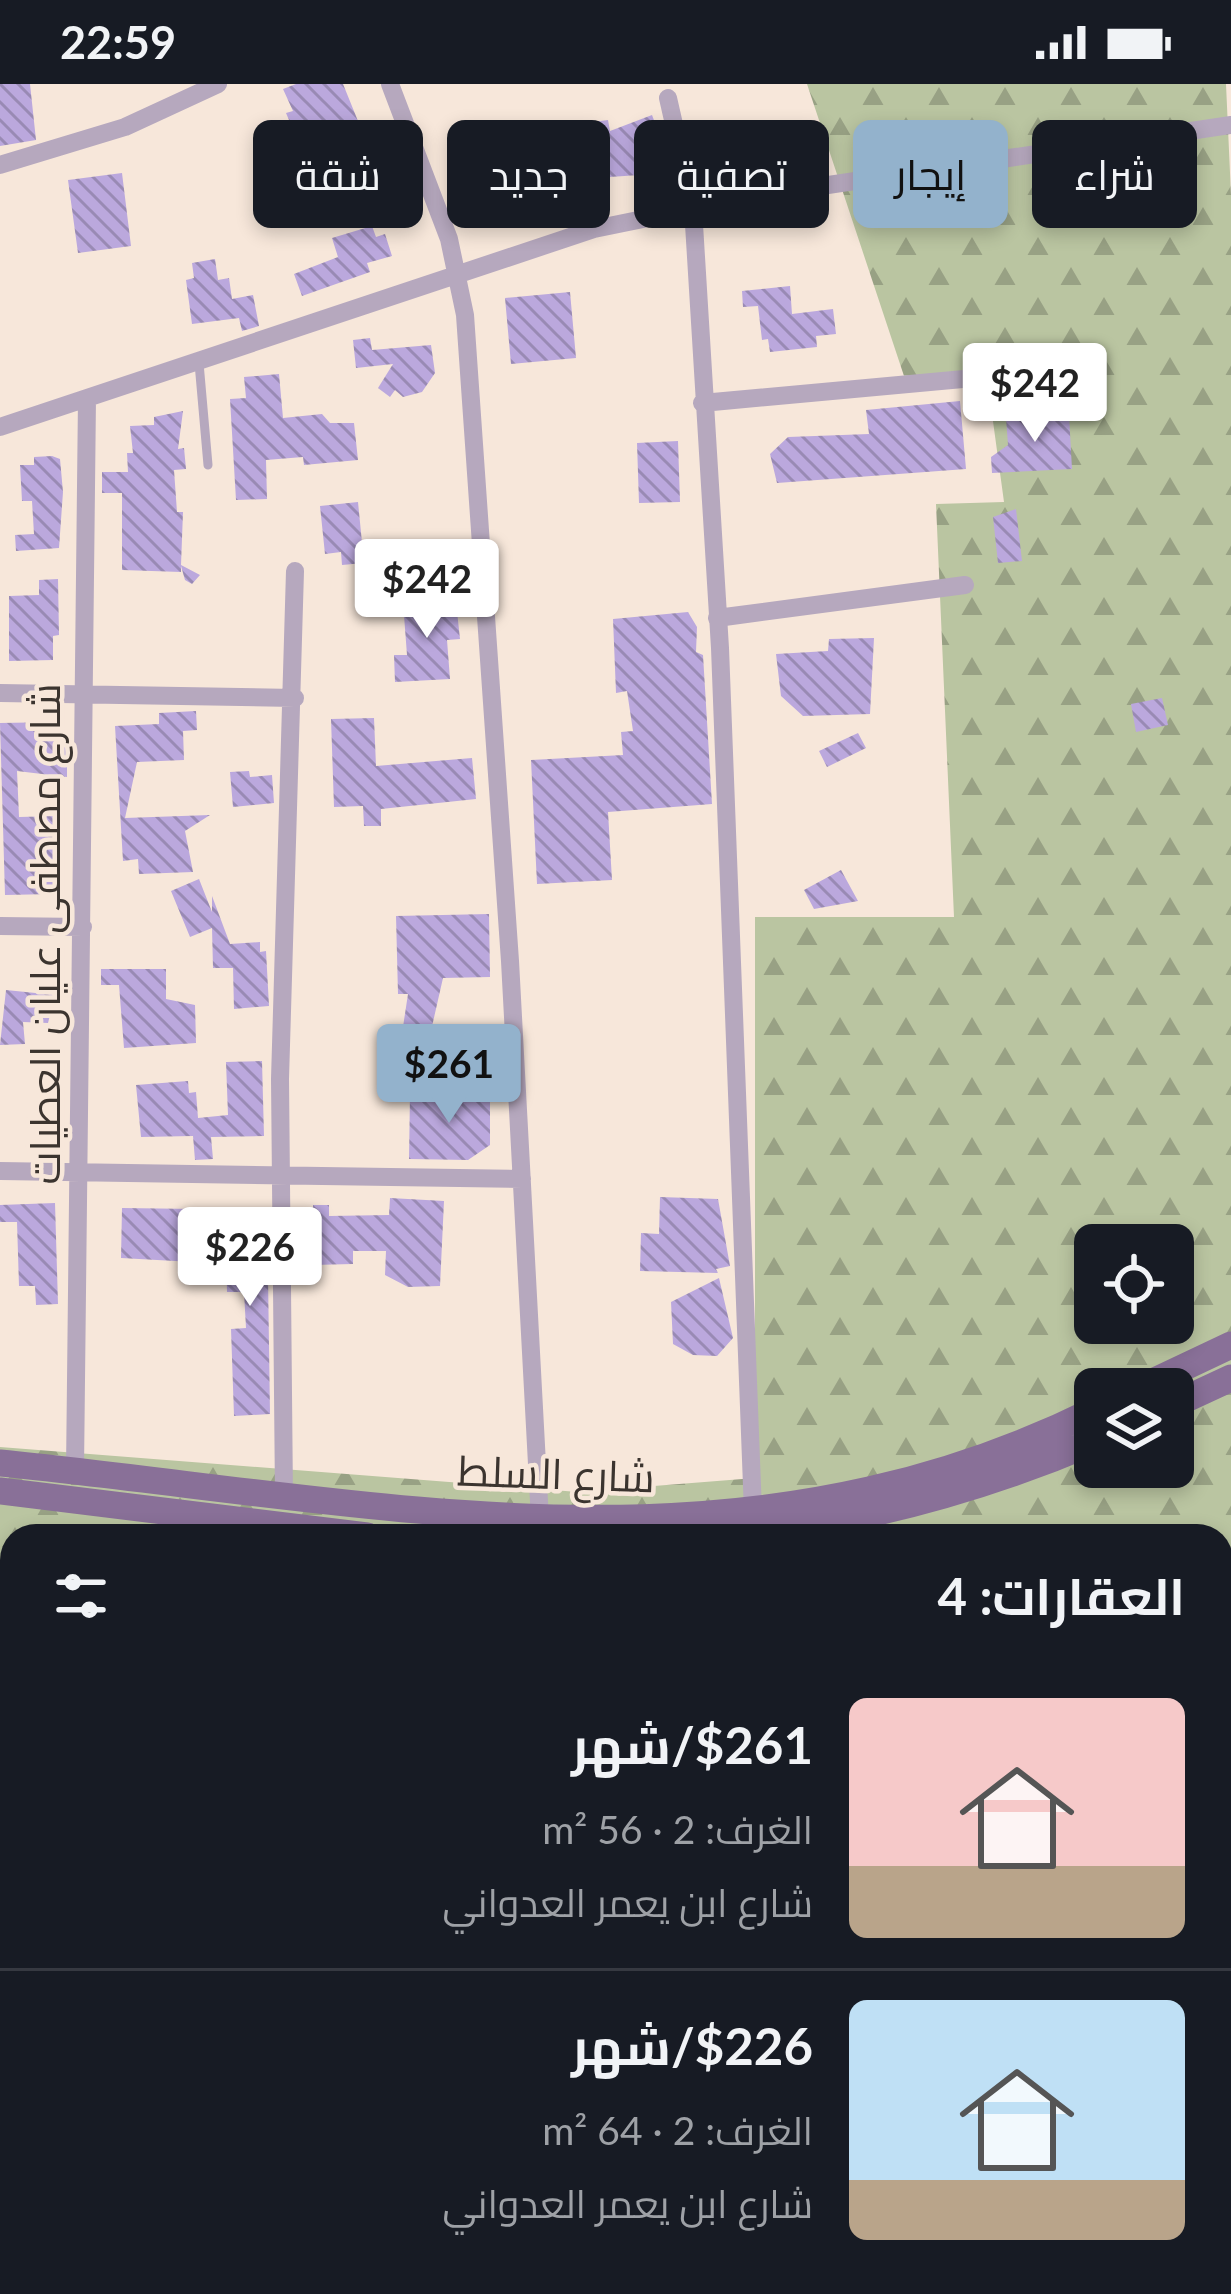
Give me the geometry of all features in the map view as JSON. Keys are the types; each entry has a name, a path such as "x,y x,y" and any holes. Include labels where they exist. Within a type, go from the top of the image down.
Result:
{"main road":[{"path":"1182,1368 1231,1345"},
{"path":"1194,1396 1231,1378"},
{"name":"شارع السلط","path":"747,1524 881,1490 1024,1443 1074,1420"},
{"name":"شارع السلط","path":"0,1462 284,1497 540,1520 826,1524 956,1493 1074,1449"},
{"path":"0,1491 254,1524"}],"street":[{"path":"0,165 124,127 218,84"},
{"path":"389,84 459,270 522,1179 540,1520"},
{"path":"668,98 673,120"},
{"path":"829,187 1231,125"},
{"path":"0,427 199,363 459,270 634,221"},
{"path":"694,228 717,618 747,1524"},
{"path":"702,403 1040,372"},
{"name":"شارع مصطفى عليان العطيات","path":"74,1470 87,398"},
{"path":"284,1497 281,986 295,698 295,571"},
{"path":"717,618 965,585"},
{"path":"0,693 295,698"},
{"path":"0,926 82,927"},
{"path":"0,1171 522,1179"}],"lane":[{"path":"199,363 208,464"}],"green space":[{"path":"807,84 1226,84 1231,195 1231,1524 0,1524 0,1447 578,1492 755,1478 755,917 954,917 936,504 1004,502 986,370 907,385 855,228 1008,228 1008,120 853,120 853,222 829,150 829,120 819,120"}],"building":[{"path":"0,84 30,84 36,140 0,146"},
{"path":"296,84 343,84 358,120 289,120 286,113 293,111 283,89"},
{"path":"634,122 634,175 610,177 610,131"},
{"path":"122,173 131,246 78,253 68,180"},
{"path":"373,228 376,237 385,234 392,256 367,263 370,272 302,296 294,274 338,257 332,238"},
{"path":"215,259 218,280 229,278 232,299 253,295 259,326 242,331 239,318 192,324 186,280 194,278 192,263"},
{"path":"790,286 792,314 833,309 836,334 816,336 817,347 770,352 768,339 762,340 758,306 743,307 742,291"},
{"path":"570,292 576,358 511,364 505,298"},
{"path":"370,338 372,350 431,345 435,373 422,392 403,397 395,390 390,397 378,388 393,364 356,368 353,340"},
{"path":"279,374 283,418 322,414 330,423 354,423 358,460 304,465 303,457 266,460 267,499 236,500 230,399 246,398 244,377"},
{"path":"960,401 966,469 777,483 770,454 788,437 869,434 866,410"},
{"path":"183,411 178,449 184,448 186,469 174,470 177,512 183,512 181,565 200,575 192,584 185,580 181,566 181,572 122,570 122,493 102,493 102,472 128,472 127,453 133,453 130,426 154,425 154,417"},
{"path":"1069,415 1072,469 992,473 991,457 1008,445 1006,418"},
{"path":"678,441 680,502 639,503 637,443"},
{"path":"34,457 60,459 63,492 59,548 16,551 15,535 34,534 32,501 22,501 20,465 34,465"},
{"path":"358,502 364,563 342,565 341,552 325,554 320,506"},
{"path":"1016,509 1022,561 998,563 993,517"},
{"path":"58,579 59,635 53,636 53,660 9,661 9,596 39,595 39,580"},
{"path":"403,602 456,602 460,639 447,640 450,679 395,682 394,655 407,655"},
{"path":"688,612 697,627 696,652 703,655 712,804 608,812 612,880 537,884 531,760 623,755 621,732 633,731 627,691 616,693 613,619"},
{"path":"874,638 870,714 803,716 781,696 776,654 828,651 829,639"},
{"path":"1162,698 1168,725 1136,732 1131,704"},
{"path":"196,711 197,730 183,731 184,760 137,762 125,818 210,815 185,831 193,872 139,874 138,859 123,861 115,726 159,724 159,713"},
{"path":"374,718 376,766 472,758 476,799 381,809 381,826 364,826 363,806 334,807 331,719"},
{"path":"59,722 59,738 67,736 67,777 17,771 19,817 58,816 59,888 53,888 53,894 5,895 0,723"},
{"path":"858,733 866,748 827,767 819,751"},
{"path":"249,771 250,777 272,775 274,803 233,807 230,772"},
{"path":"841,870 858,901 814,909 804,890"},
{"path":"199,879 212,912 212,896 230,944 260,942 260,952 266,951 269,1006 234,1009 233,968 213,968 212,928 190,937 171,891"},
{"path":"489,914 490,977 443,978 428,1044 401,1040 408,994 398,994 396,916"},
{"path":"101,969 166,969 166,999 195,1005 196,1043 124,1048 119,985 101,985"},
{"path":"6,990 55,995 48,1023 23,1022 25,1044 0,1045"},
{"path":"262,1061 264,1136 211,1137 213,1159 195,1160 193,1136 141,1137 136,1085 188,1081 189,1093 196,1092 198,1118 228,1115 226,1062"},
{"path":"410,1094 490,1095 490,1145 468,1160 409,1159"},
{"path":"660,1197 718,1199 730,1266 716,1269 718,1273 640,1271 641,1233 659,1234"},
{"path":"390,1198 444,1201 440,1286 408,1287 385,1275 386,1251 353,1251 353,1264 313,1265 313,1205 329,1205 329,1216 389,1215"},
{"path":"55,1203 58,1304 36,1305 35,1286 19,1286 17,1222 0,1222 0,1205"},
{"path":"122,1208 196,1209 193,1262 121,1258"},
{"path":"267,1208 270,1414 234,1416 231,1329 246,1328 244,1292 227,1292 225,1210"},
{"path":"719,1278 733,1338 717,1356 693,1355 673,1344 671,1302"}]}
